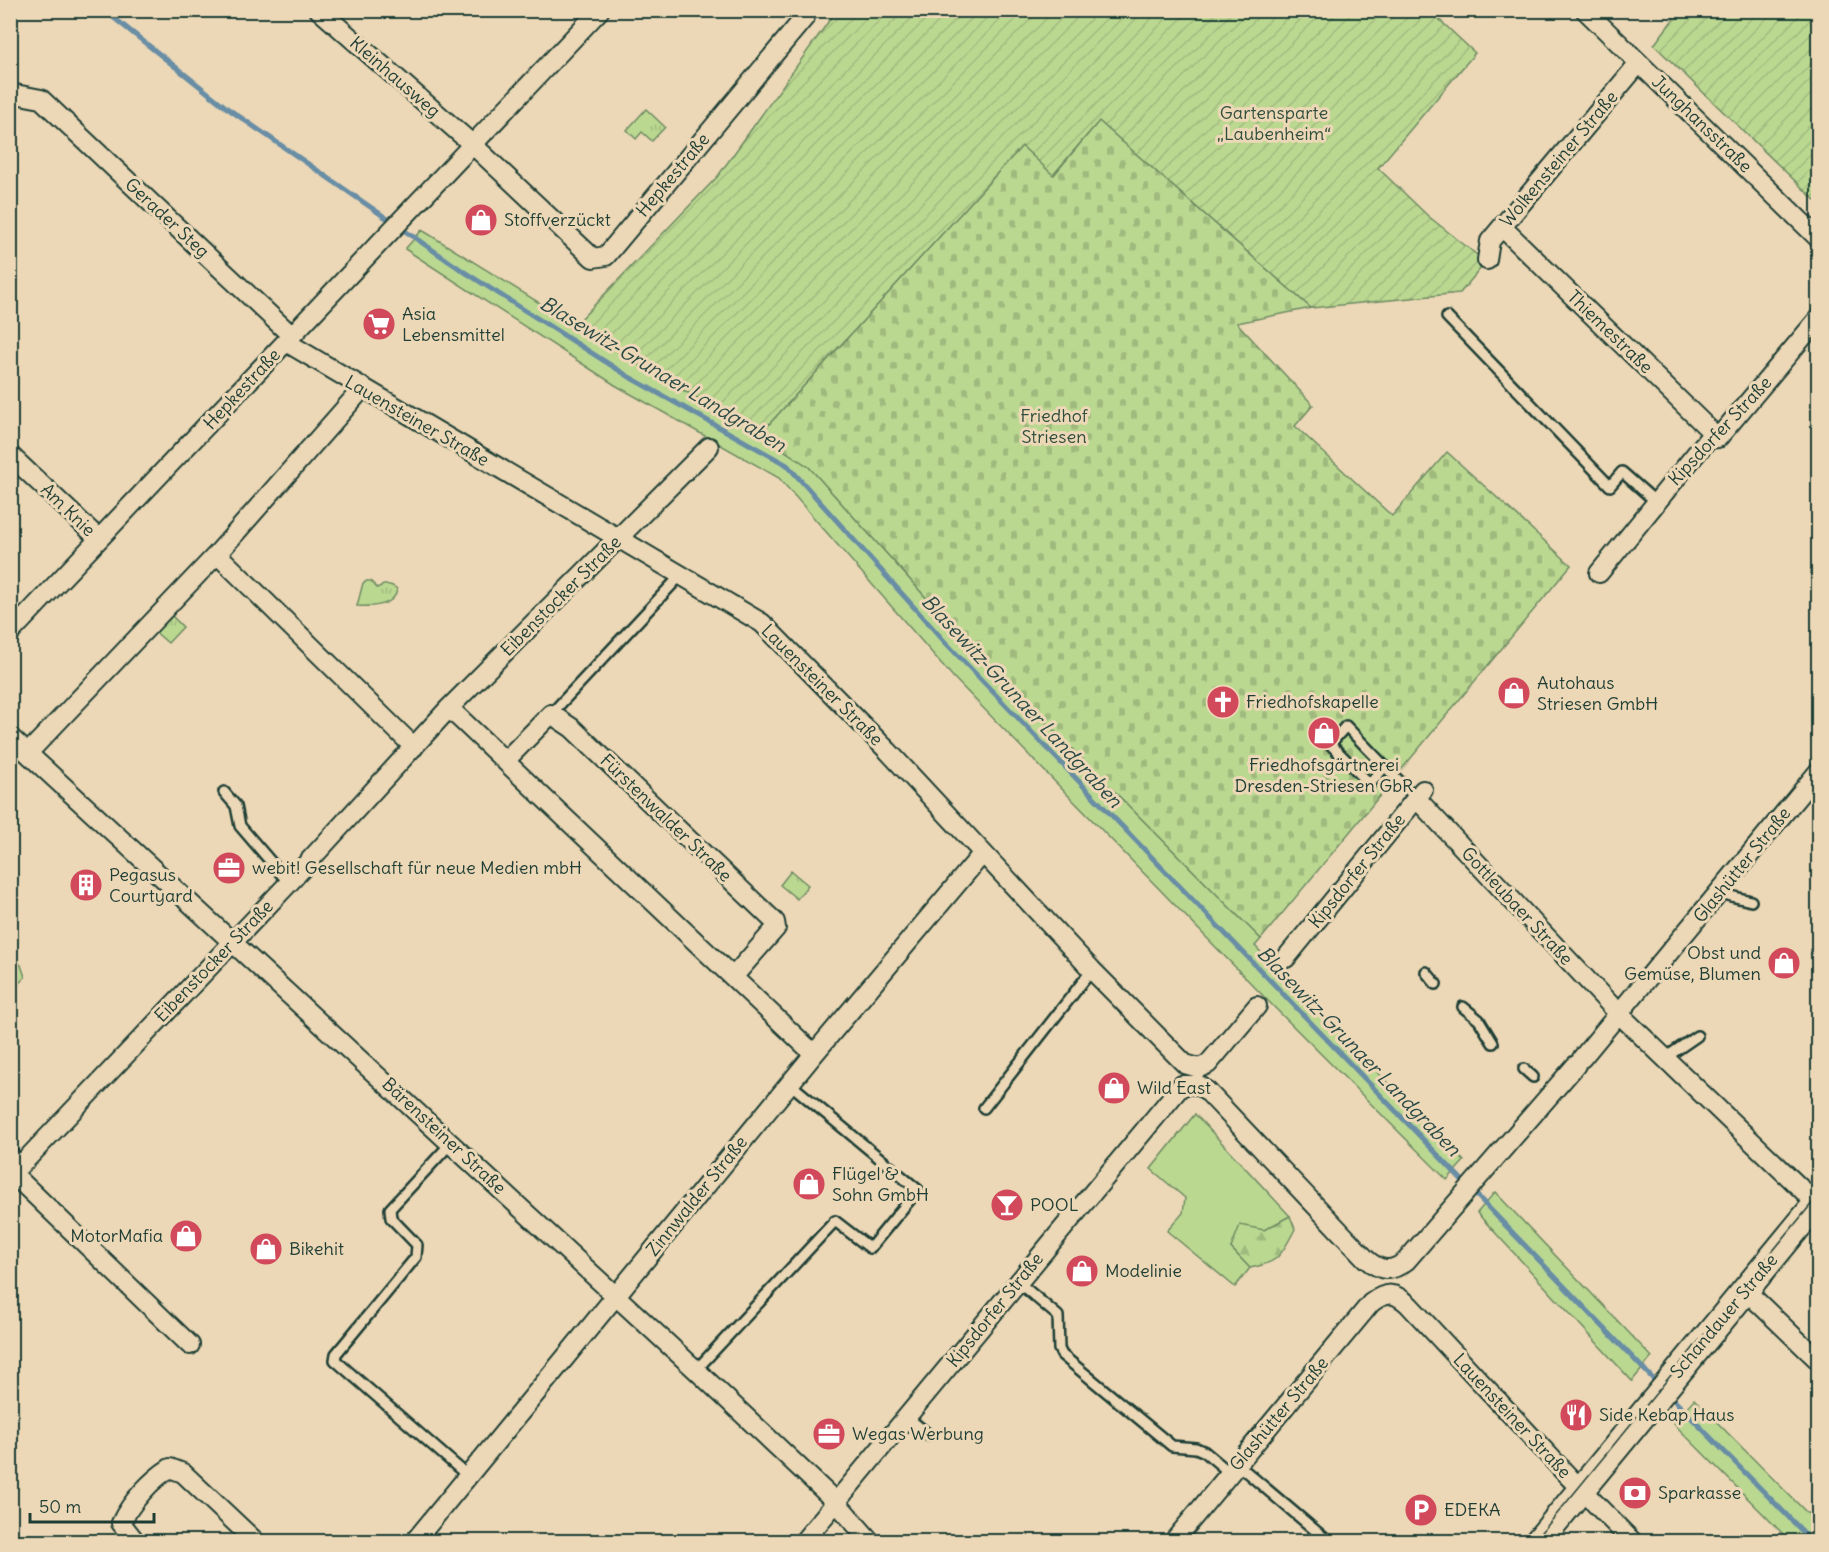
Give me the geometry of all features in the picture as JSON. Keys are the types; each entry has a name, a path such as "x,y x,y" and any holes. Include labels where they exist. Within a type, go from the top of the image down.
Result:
{"main road":[{"name":"Schandauer Straße","path":"1538,1542 1818,1203"}],"street":[{"name":"Kleinhausweg","path":"319,10 472,144"},
{"name":"Hepkestraße","path":"10,633 600,10"},
{"name":"Hepkestraße","path":"472,144 593,258 606,256 805,17 805,10"},
{"name":"Junghansstraße","path":"1585,10 1818,238"},
{"name":"Wolkensteiner Straße","path":"1486,260 1490,241 1639,63"},
{"name":"Gerader Steg","path":"10,93 41,99 289,339"},
{"name":"Thiemestraße","path":"1503,227 1719,438"},
{"name":"Kipsdorfer Straße","path":"1599,573 1708,439 1719,438 1818,319"},
{"name":"Lauensteiner Straße","path":"289,339 362,390 762,623 1179,1059 1199,1085 1376,1268 1387,1270 1397,1268 1406,1262 1458,1201"},
{"path":"28,753 217,554 362,390"},
{"name":"Eibenstocker Straße","path":"13,1166 290,883 449,708 709,447"},
{"name":"Am Knie","path":"10,455 99,539"},
{"path":"217,554 414,747"},
{"path":"449,708 814,1054"},
{"path":"505,761 551,714"},
{"name":"Fürstenwalder Straße","path":"551,714 572,728 775,922 776,928 733,976"},
{"name":"Bärensteiner Straße","path":"10,737 452,1142 696,1370 837,1502 871,1542"},
{"name":"Glashütter Straße","path":"1458,1201 1619,1014 1818,772"},
{"name":"Kipsdorfer Straße","path":"1286,958 1422,791"},
{"name":"Gottleubaer Straße","path":"1422,791 1619,1014 1818,1203"},
{"name":"Zinnwalder Straße","path":"417,1541 789,1083 983,853"},
{"name":"Kipsdorfer Straße","path":"804,1542 1175,1091 1190,1075 1208,1064 1257,1006"},
{"path":"13,1166 190,1345"},
{"path":"1745,1290 1818,1360"},
{"name":"Lauensteiner Straße","path":"1390,1293 1399,1296 1409,1305 1581,1490 1633,1542"},
{"name":"Glashütter Straße","path":"1173,1542 1371,1303 1382,1294 1390,1293"},
{"path":"136,1542 121,1523 159,1475 170,1468 183,1473 256,1542"}],"lane":[{"path":"1447,317 1610,486 1622,472 1656,502"},
{"path":"551,714 681,575"},
{"path":"1385,766 1370,784 1330,744 1346,726 1385,766 1422,791"},
{"path":"224,792 236,806 240,826 290,883"},
{"path":"1719,893 1751,901"},
{"path":"984,1108 1092,970"},
{"path":"1426,972 1436,984"},
{"path":"1463,1007 1479,1020 1493,1043"},
{"path":"1665,1058 1697,1036"},
{"path":"1524,1069 1533,1077"},
{"path":"696,1370 835,1221 870,1248 918,1190 789,1083"},
{"path":"452,1142 390,1209 391,1218 417,1245 417,1257 336,1354 335,1360 468,1476"},
{"path":"1018,1282 1058,1316 1059,1349 1062,1354 1173,1446 1196,1448 1233,1468 1329,1542"},
{"path":"907,1417 929,1435"}],"green space":[{"path":"1680,10 1818,11 1818,203 1654,45"},
{"name":"Gartensparte „Laubenheim“","path":"836,11 1430,11 1475,53 1378,168 1428,216 1486,262 1460,293 1311,308 1099,121 1053,175 1022,146 760,434 638,364 576,324 718,176"},
{"path":"646,109 665,127 652,141 642,132 636,139 627,130"},
{"name":"Friedhof Striesen","path":"1099,121 1311,308 1237,323 1313,405 1295,426 1392,516 1447,452 1571,565 1261,939 965,641 809,467 760,434 1022,146 1054,175"},
{"path":"422,230 638,364 760,434 809,467 965,641 1261,939 1255,946 1464,1161 1447,1180 1275,1008 954,678 779,478 615,385 405,249"},
{"path":"371,581 377,588 385,585 392,586 397,589 395,595 382,605 357,606 363,583"},
{"path":"169,613 183,627 168,643 153,630"},
{"path":"791,871 808,885 797,899 780,885"},
{"path":"11,959 21,965 25,977 11,991"},
{"path":"1195,1114 1290,1216 1231,1248 1250,1268 1235,1287 1167,1231 1183,1213 1185,1198 1151,1169"},
{"path":"1495,1192 1652,1357 1632,1381 1477,1213"},
{"path":"1290,1216 1295,1229 1283,1251 1274,1260 1250,1268 1231,1248 1240,1225 1264,1230"},
{"path":"1694,1399 1818,1524 1818,1541 1790,1541 1673,1423"}],"waterway":[{"name":"Blasewitz‐Grunaer Landgraben","path":"104,10 227,108 463,271 631,378 787,465 945,642 1659,1385"},
{"name":"Blasewitz‐Grunaer Landgraben","path":"1668,1394 1813,1542"}],"tram line":[{"path":"1534,1542 1818,1196"}],"place":[{"name":"Stoffverzückt","path":"481,220"},
{"name":"Asia Lebensmittel","path":"379,324"},
{"name":"Autohaus Striesen GmbH","path":"1514,693"},
{"name":"Friedhofskapelle","path":"1223,702"},
{"name":"Friedhofsgärtnerei Dresden-Striesen GbR","path":"1324,733"},
{"name":"webit! Gesellschaft für neue Medien mbH","path":"229,868"},
{"name":"Pegasus Courtyard","path":"86,885"},
{"name":"Obst und Gemüse, Blumen","path":"1784,963"},
{"name":"Wild East","path":"1114,1088"},
{"name":"Flügel & Sohn GmbH","path":"809,1184"},
{"name":"POOL","path":"1007,1205"},
{"name":"MotorMafia","path":"186,1236"},
{"name":"Bikehit","path":"266,1249"},
{"name":"Modelinie","path":"1082,1271"},
{"name":"Side Kebap Haus","path":"1576,1415"},
{"name":"Wegas Werbung","path":"829,1434"},
{"name":"Sparkasse","path":"1635,1493"},
{"name":"EDEKA","path":"1421,1510"}]}
